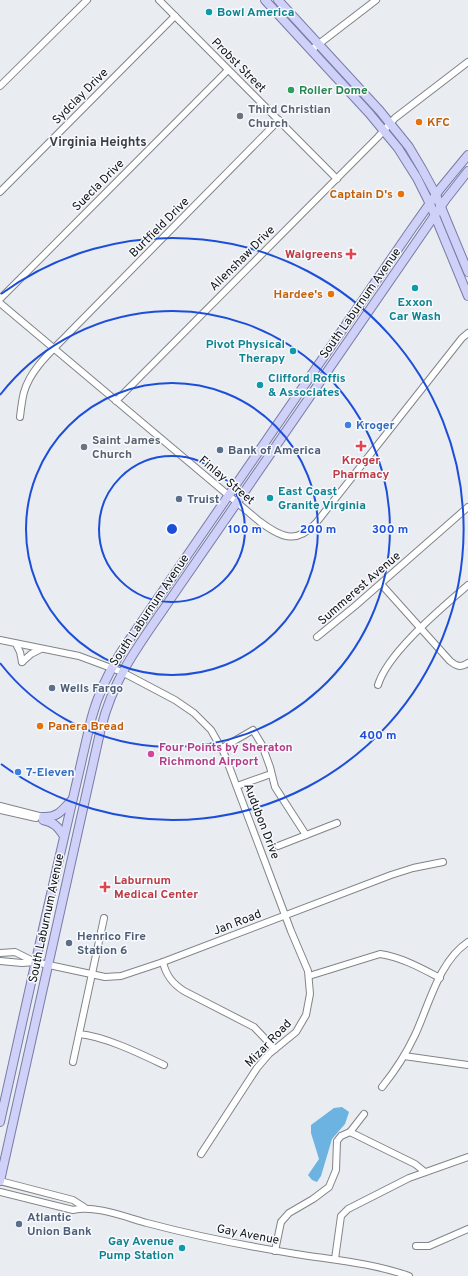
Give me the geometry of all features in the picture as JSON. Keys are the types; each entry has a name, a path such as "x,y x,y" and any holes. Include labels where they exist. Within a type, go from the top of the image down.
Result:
{"main road":[{"path":"265,0 384,130 409,164 430,204 468,296"},
{"path":"278,0 390,122 416,158 436,195 468,272"},
{"name":"South Laburnum Avenue","path":"0,1122 72,800 94,711 112,669 129,640 228,495 436,195 468,155"},
{"name":"South Laburnum Avenue","path":"0,1181 49,965 100,728 109,700 132,655 434,215 468,171"},
{"path":"43,818 58,814 72,800"},
{"path":"43,818 52,821 64,836"}],"street":[{"path":"0,86 87,0"},
{"name":"Probst Street","path":"159,0 337,179"},
{"path":"311,50 376,0"},
{"name":"Sydclay Drive","path":"0,192 175,16"},
{"name":"Allenshaw Drive","path":"116,401 337,179 390,122 468,62"},
{"name":"Suecla Drive","path":"0,299 228,70"},
{"name":"Burtfield Drive","path":"20,417 24,392 32,375 54,349 279,120"},
{"name":"Finlay Street","path":"0,303 236,502 276,534 286,536 301,535 311,528 462,338 468,333"},
{"name":"Summerest Avenue","path":"317,637 381,584 468,508"},
{"path":"381,584 450,661 459,666 464,666 468,663"},
{"path":"378,685 383,672 402,647 468,585"},
{"name":"Audubon Drive","path":"0,640 79,656 122,672 175,700 194,713 211,730 222,748 285,915"},
{"path":"16,644 19,648 22,662 31,654 41,649"},
{"path":"222,748 253,730 262,745 274,787 306,835"},
{"path":"237,786 271,774"},
{"path":"0,806 43,818"},
{"path":"0,810 43,818"},
{"path":"278,846 337,823"},
{"name":"Jan Road","path":"35,962 105,977 116,977 163,962 391,875 413,868 443,862"},
{"name":"Mizar Road","path":"201,1154 252,1075 269,1054 296,1032 306,1016 310,994 309,976 285,915"},
{"path":"73,1062 104,918"},
{"path":"382,1087 404,1056 450,958 468,942"},
{"path":"0,953 15,952 35,962"},
{"path":"309,976 380,954 399,958 440,978"},
{"path":"0,961 22,963 35,962"},
{"path":"163,962 166,973 176,986 254,1027 275,1049"},
{"path":"79,1034 116,1044 164,1065"},
{"path":"404,1056 468,1065"},
{"path":"275,1251 281,1222 289,1213 323,1193 329,1186 336,1170 336,1141 341,1136 350,1132 364,1114"},
{"path":"350,1132 415,1164 425,1172"},
{"path":"335,1260 341,1216 348,1209 409,1178 468,1157"},
{"name":"Gay Avenue","path":"0,1181 73,1200 84,1207 192,1234 275,1251 377,1266 409,1276"},
{"name":"Gay Avenue","path":"0,1192 73,1210 84,1207"},
{"path":"416,1246 429,1246 468,1229"}],"water":[{"path":"342,1107 349,1112 345,1124 332,1139 321,1176 317,1182 312,1180 308,1175 319,1159 311,1133 311,1125 334,1108"}],"place":[{"name":"Bowl America","path":"209,12"},
{"name":"Roller Dome","path":"291,90"},
{"name":"Third Christian Church","path":"240,116"},
{"name":"KFC","path":"419,122"},
{"name":"Captain D's","path":"401,194"},
{"name":"Walgreens","path":"351,254"},
{"name":"Exxon Car Wash","path":"415,288"},
{"name":"Hardee's","path":"331,294"},
{"name":"Pivot Physical Therapy","path":"293,351"},
{"name":"Clifford Roffis & Associates","path":"260,385"},
{"name":"Kroger","path":"348,425"},
{"name":"Kroger Pharmacy","path":"361,446"},
{"name":"Saint James Church","path":"84,447"},
{"name":"Bank of America","path":"220,450"},
{"name":"East Coast Granite Virginia","path":"270,498"},
{"name":"Truist","path":"179,499"},
{"name":"Wells Fargo","path":"52,688"},
{"name":"Panera Bread","path":"40,726"},
{"name":"Four Points by Sheraton Richmond Airport","path":"151,754"},
{"name":"7-Eleven","path":"18,772"},
{"name":"Laburnum Medical Center","path":"105,887"},
{"name":"Henrico Fire Station 6","path":"69,943"},
{"name":"Atlantic Union Bank","path":"19,1224"},
{"name":"Gay Avenue Pump Station","path":"182,1248"}],"district":[{"name":"Virginia Heights","path":"98,141"}]}
